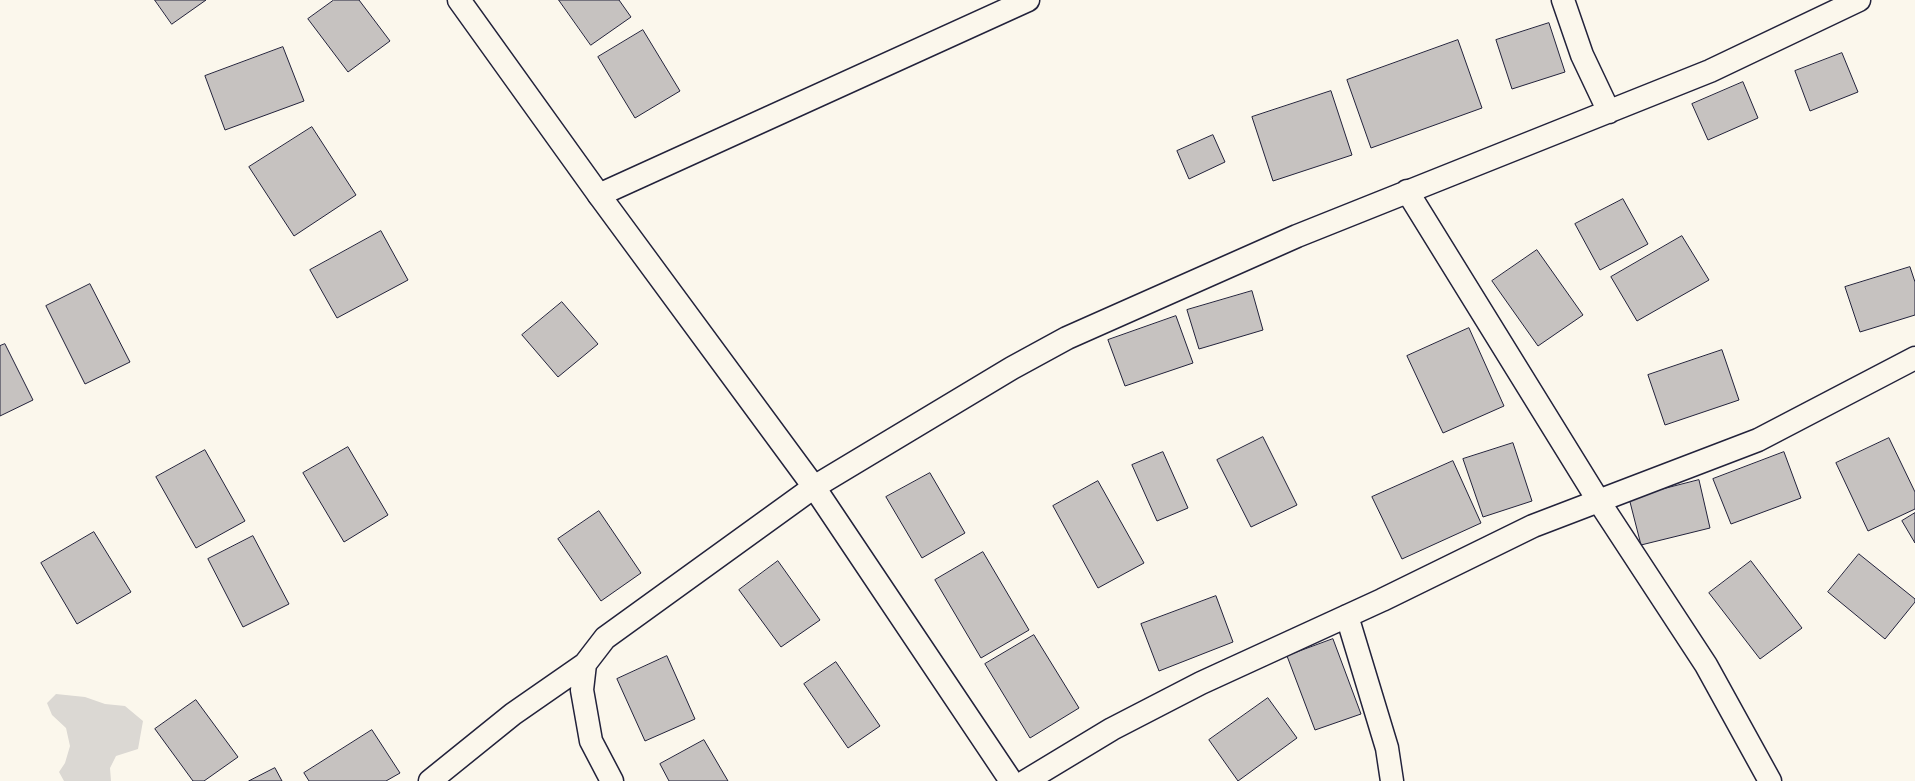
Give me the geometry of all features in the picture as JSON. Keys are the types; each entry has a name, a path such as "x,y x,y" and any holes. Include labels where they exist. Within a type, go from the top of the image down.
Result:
{"street":[{"path":"459,0 599,195 814,487 1011,781"},
{"path":"599,195 1028,0"},
{"path":"1562,0 1582,55 1609,112"},
{"path":"430,781 513,714 585,664 605,638 814,487 1012,368 1067,338 1297,236 1407,191 1710,72 1859,0"},
{"path":"1407,191 1598,500 1706,665 1770,781"},
{"path":"1026,781 1119,726 1201,684 1347,616 1533,526 1758,440 1915,358"},
{"path":"1347,616 1387,748 1392,781"},
{"path":"585,664 582,690 591,741 612,781"}],"shaded area":[{"path":"56,694 85,697 105,704 125,706 143,721 138,749 116,756 110,768 111,781 64,781 59,772 65,763 70,746 66,728 52,715 47,703"}],"building":[{"path":"155,0 206,0 172,24"},
{"path":"334,0 359,0 390,41 348,72 308,19"},
{"path":"559,0 619,0 631,17 591,45"},
{"path":"1549,23 1565,72 1512,89 1496,40"},
{"path":"643,30 680,91 635,118 598,57"},
{"path":"1458,40 1482,108 1371,148 1347,80"},
{"path":"283,47 304,101 225,130 205,76"},
{"path":"1842,53 1858,92 1810,111 1795,71"},
{"path":"1743,82 1758,118 1708,140 1692,104"},
{"path":"1331,91 1352,155 1273,181 1252,117"},
{"path":"312,127 356,195 294,236 249,167"},
{"path":"1213,135 1225,162 1189,179 1177,151"},
{"path":"1623,199 1648,244 1600,270 1575,224"},
{"path":"381,231 408,280 337,318 310,270"},
{"path":"1682,236 1709,280 1637,321 1611,277"},
{"path":"1537,250 1583,315 1538,346 1492,281"},
{"path":"1910,267 1915,282 1915,315 1860,332 1845,287"},
{"path":"90,284 130,362 85,384 46,306"},
{"path":"1252,291 1263,330 1199,349 1187,310"},
{"path":"562,302 598,344 558,377 522,335"},
{"path":"1176,316 1193,363 1125,386 1108,340"},
{"path":"1469,328 1504,406 1443,433 1407,356"},
{"path":"5,344 33,400 0,416 0,346"},
{"path":"1722,350 1739,400 1665,425 1648,375"},
{"path":"1263,437 1297,505 1251,527 1217,460"},
{"path":"1889,438 1915,492 1915,509 1868,531 1836,463"},
{"path":"1513,443 1532,501 1483,517 1463,459"},
{"path":"348,447 388,515 344,542 303,473"},
{"path":"205,450 245,521 196,548 156,477"},
{"path":"1163,452 1188,508 1157,521 1132,465"},
{"path":"1784,452 1801,498 1731,524 1713,479"},
{"path":"1453,461 1481,523 1402,559 1372,497"},
{"path":"930,473 965,533 922,558 886,497"},
{"path":"1699,480 1710,528 1641,545 1629,498"},
{"path":"1098,481 1144,563 1098,588 1053,506"},
{"path":"599,511 641,573 601,601 558,539"},
{"path":"1915,513 1915,543 1902,521"},
{"path":"94,532 131,592 77,624 41,563"},
{"path":"253,536 289,604 243,627 208,559"},
{"path":"983,552 1029,630 981,658 935,580"},
{"path":"1859,554 1915,599 1915,602 1885,639 1828,592"},
{"path":"778,561 820,620 781,647 739,590"},
{"path":"1751,561 1802,628 1760,659 1709,593"},
{"path":"1216,596 1233,642 1159,671 1141,624"},
{"path":"1034,635 1079,708 1030,738 985,664"},
{"path":"1333,639 1361,714 1315,730 1287,656"},
{"path":"667,656 695,719 645,741 617,679"},
{"path":"836,662 880,726 848,748 804,684"},
{"path":"1268,698 1297,738 1238,781 1209,740"},
{"path":"196,700 238,757 204,781 193,781 155,729"},
{"path":"372,730 400,773 386,781 309,781 304,773"},
{"path":"704,740 728,781 669,781 660,764"},
{"path":"275,768 282,781 249,781"}]}
